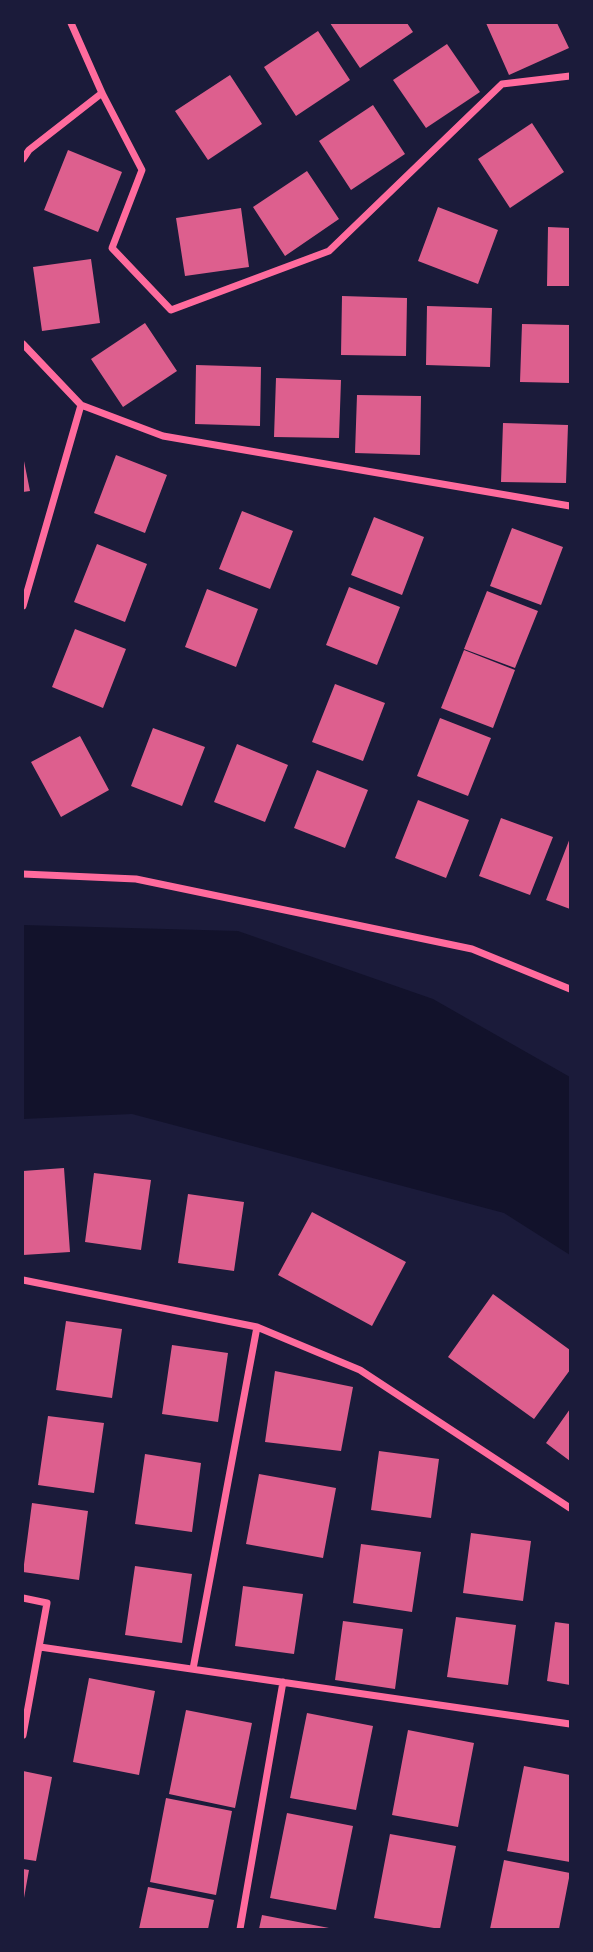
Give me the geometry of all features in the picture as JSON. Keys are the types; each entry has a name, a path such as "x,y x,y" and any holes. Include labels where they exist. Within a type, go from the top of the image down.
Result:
{"street":[{"path":"71,23 102,93 142,170 112,248 171,310 328,251 502,84 570,76"},
{"path":"23,159 29,150 102,93"},
{"path":"23,344 81,405 163,436 570,506"},
{"path":"23,607 81,405"},
{"path":"23,874 136,879 472,949 570,989"},
{"path":"23,1290 23,1280 257,1327 359,1370 570,1508"},
{"path":"193,1669 257,1327"},
{"path":"23,1598 47,1603 23,1735"},
{"path":"40,1647 570,1724"},
{"path":"240,1929 283,1682"}],"shaded area":[{"path":"23,925 238,931 433,999 570,1077 570,1255 504,1213 132,1114 23,1119"}],"building":[{"path":"330,23 407,23 413,32 360,68"},
{"path":"486,23 557,23 569,48 509,75"},
{"path":"318,31 350,80 296,116 264,67"},
{"path":"447,44 480,92 426,128 393,80"},
{"path":"230,75 262,124 208,160 175,111"},
{"path":"373,105 405,154 351,190 319,141"},
{"path":"532,123 564,172 510,208 478,159"},
{"path":"68,150 122,172 98,232 44,210"},
{"path":"307,171 339,219 285,256 253,207"},
{"path":"438,207 498,230 478,284 418,261"},
{"path":"241,208 249,267 185,276 176,218"},
{"path":"548,227 570,228 570,286 547,286"},
{"path":"91,259 100,323 42,331 33,267"},
{"path":"342,296 407,298 406,356 341,355"},
{"path":"427,306 492,308 490,367 426,365"},
{"path":"145,323 177,371 123,407 91,359"},
{"path":"522,324 570,325 570,383 520,382"},
{"path":"196,365 261,367 260,426 195,424"},
{"path":"276,378 341,380 339,438 274,437"},
{"path":"357,395 421,396 420,455 355,453"},
{"path":"503,423 568,425 566,483 501,482"},
{"path":"116,455 167,475 145,533 94,513"},
{"path":"23,456 30,491 23,492"},
{"path":"242,511 293,531 270,589 219,569"},
{"path":"374,517 424,537 402,595 351,575"},
{"path":"512,528 563,547 541,605 490,586"},
{"path":"97,544 147,564 125,622 74,602"},
{"path":"349,587 400,607 377,665 326,645"},
{"path":"207,589 258,609 236,667 185,647"},
{"path":"487,591 538,611 515,668 464,649"},
{"path":"75,629 126,649 103,708 52,687"},
{"path":"464,650 515,670 493,728 441,708"},
{"path":"335,684 385,703 363,761 312,742"},
{"path":"440,718 491,738 468,796 417,776"},
{"path":"153,728 205,747 182,806 131,786"},
{"path":"80,736 109,790 61,817 31,762"},
{"path":"237,744 288,765 265,822 214,802"},
{"path":"317,770 368,790 345,848 294,828"},
{"path":"418,800 469,820 446,878 395,858"},
{"path":"501,818 553,837 530,895 479,876"},
{"path":"570,838 570,909 546,900"},
{"path":"64,1168 70,1252 23,1255 23,1171"},
{"path":"94,1173 151,1180 141,1250 85,1242"},
{"path":"188,1194 244,1202 234,1271 178,1263"},
{"path":"312,1212 406,1262 372,1326 278,1275"},
{"path":"493,1294 570,1350 570,1370 534,1419 448,1357"},
{"path":"66,1321 122,1329 112,1398 56,1390"},
{"path":"172,1345 228,1353 218,1422 162,1414"},
{"path":"275,1371 353,1387 341,1451 265,1442"},
{"path":"570,1409 570,1461 546,1443"},
{"path":"48,1416 104,1423 94,1493 38,1485"},
{"path":"379,1451 439,1459 431,1518 371,1510"},
{"path":"145,1454 201,1463 192,1532 135,1524"},
{"path":"259,1474 336,1488 323,1558 246,1544"},
{"path":"32,1503 88,1511 79,1580 23,1572"},
{"path":"471,1533 531,1541 523,1601 463,1593"},
{"path":"361,1544 421,1552 412,1612 353,1603"},
{"path":"135,1566 192,1574 182,1643 125,1635"},
{"path":"243,1586 303,1594 294,1654 235,1646"},
{"path":"456,1617 516,1625 508,1685 447,1677"},
{"path":"343,1621 403,1629 395,1689 335,1680"},
{"path":"555,1622 570,1624 570,1685 547,1681"},
{"path":"89,1678 155,1691 139,1775 73,1762"},
{"path":"186,1710 252,1723 235,1808 169,1794"},
{"path":"307,1713 373,1726 356,1810 290,1798"},
{"path":"408,1730 474,1743 458,1827 392,1815"},
{"path":"524,1766 570,1775 570,1862 507,1851"},
{"path":"23,1771 52,1777 36,1861 23,1859"},
{"path":"166,1798 232,1811 216,1895 150,1882"},
{"path":"287,1813 353,1826 336,1910 270,1898"},
{"path":"390,1834 456,1846 440,1929 374,1918"},
{"path":"504,1860 570,1873 559,1929 490,1929"},
{"path":"23,1869 29,1870 24,1898 23,1898"},
{"path":"148,1887 214,1900 208,1929 139,1929"},
{"path":"262,1915 329,1928 329,1929 259,1929"}]}
